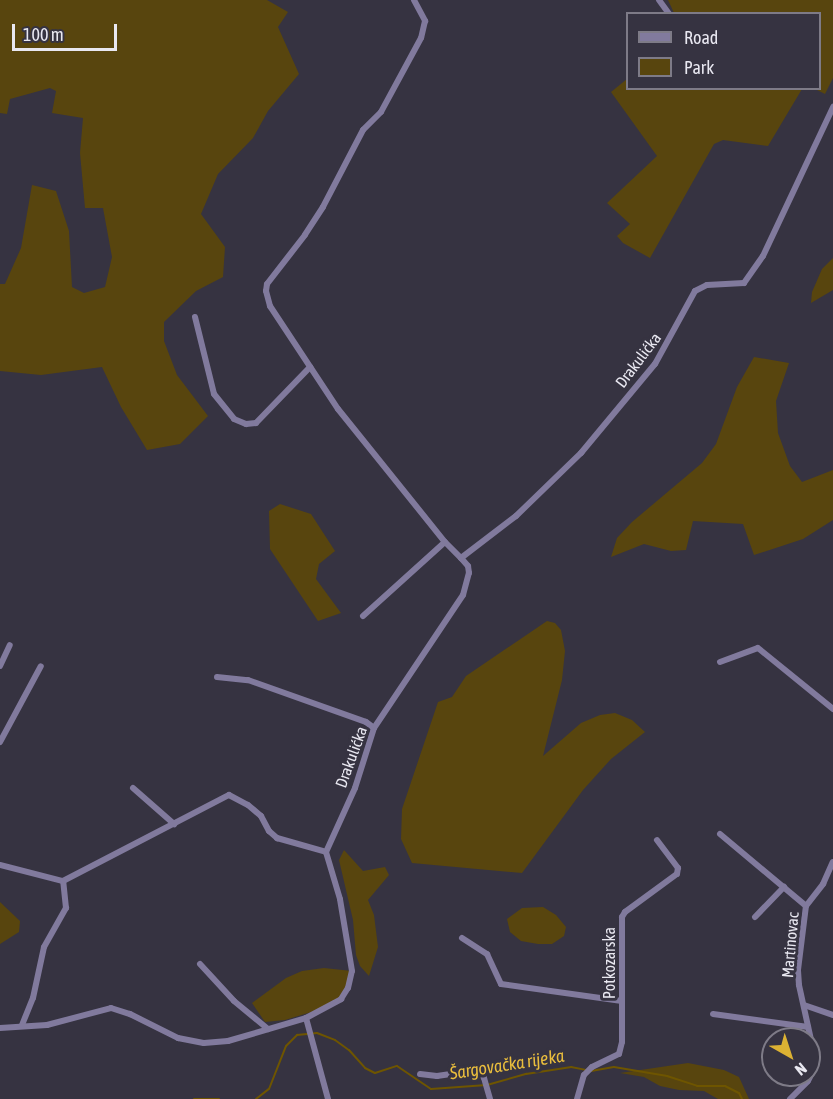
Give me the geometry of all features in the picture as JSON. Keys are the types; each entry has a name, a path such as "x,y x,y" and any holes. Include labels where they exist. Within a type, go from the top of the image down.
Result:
{"street":[{"path":"414,0 425,21 421,38 381,112 363,130 350,152 323,207 305,235 267,284 270,306 338,410 445,542 462,558"},
{"name":"Drakulićka","path":"326,852 355,788 374,728 463,595 469,573 468,566 462,558 516,516 581,453 655,364 695,291 707,285 744,283 762,256 833,107"},
{"path":"195,317 214,394 234,419 246,424 256,423 310,367"},
{"path":"363,616 445,542"},
{"path":"0,666 10,645"},
{"path":"720,662 758,648 833,709"},
{"path":"0,742 40,666"},
{"path":"217,677 248,680 366,722 374,728"},
{"path":"133,788 174,824"},
{"path":"0,865 63,881 229,795 249,805 261,816 269,831 277,838 326,852 340,899 352,971 348,988 341,999 306,1018 228,1041 204,1043 178,1038 130,1014 111,1008 47,1024 22,1024 0,1028"},
{"path":"720,834 806,906"},
{"name":"Potkozarska","path":"577,1099 584,1075 592,1067 619,1053 622,1042 622,917 625,912 677,874 678,868 657,840"},
{"name":"Martinovac","path":"808,1027 798,970 806,906 823,884 833,862"},
{"path":"22,1024 33,998 44,947 66,908 63,881"},
{"path":"755,917 784,887"},
{"path":"462,938 487,954 501,984 622,1001"},
{"path":"200,964 234,1001 268,1029"},
{"path":"804,1005 833,1015"},
{"path":"713,1014 808,1027"},
{"path":"306,1018 328,1099"},
{"path":"420,1074 437,1076 474,1069 484,1078 490,1099"},
{"name":"Martinovac","path":"790,1099 800,1087"}],"green space":[{"path":"0,0 267,0 288,12 278,27 299,74 268,111 253,138 218,174 201,214 225,247 223,277 196,291 164,322 164,341 177,375 208,416 180,444 147,450 121,407 102,367 41,375 0,371 0,284 5,284 21,248 32,185 56,191 69,231 72,287 84,293 105,287 112,257 103,208 85,208 80,153 83,118 52,113 56,91 50,88 10,99 7,114 0,113"},
{"path":"668,0 833,0 833,78 825,94 817,90 821,90 821,12 674,12"},
{"path":"626,80 626,90 801,90 768,146 723,140 714,144 650,258 623,243 617,236 630,224 607,203 657,156 611,92"},
{"path":"833,258 833,290 811,303 812,292 822,269"},
{"path":"754,357 789,363 776,401 778,433 790,466 802,482 833,470 833,520 803,539 754,555 743,524 693,521 686,550 671,551 644,544 611,557 617,538 632,522 702,463 716,444 737,387"},
{"path":"280,504 311,514 335,551 319,564 316,579 341,613 318,621 270,549 269,511"},
{"path":"547,621 555,623 561,630 565,651 562,680 543,756 581,723 600,715 615,713 632,720 645,732 611,759 583,790 522,873 412,863 401,839 402,809 438,702 452,697 466,676"},
{"path":"344,850 363,871 385,867 389,875 368,900 374,915 378,947 369,976 360,966 356,955 353,920 339,860"},
{"path":"0,902 20,921 19,932 0,944"},
{"path":"543,907 556,915 566,927 564,936 552,944 538,944 521,941 510,932 507,919 522,908"},
{"path":"324,968 352,971 348,988 331,1006 285,1020 265,1022 252,1003 286,978 302,971"},
{"path":"688,1063 724,1070 739,1077 749,1099 718,1099 704,1091 679,1090 660,1086 644,1077 620,1073"}],"waterway":[{"name":"Šargovačka rijeka","path":"256,1099 269,1089 286,1046 297,1035 317,1033 335,1040 349,1050 365,1068 375,1073 397,1066 431,1089 487,1085 526,1074 571,1067 586,1070"},
{"name":"Šargovačka rijeka","path":"591,1071 614,1067 667,1076 697,1086 725,1086 739,1093 742,1099"},
{"name":"Šargovačka rijeka","path":"194,1099 219,1099"}]}
